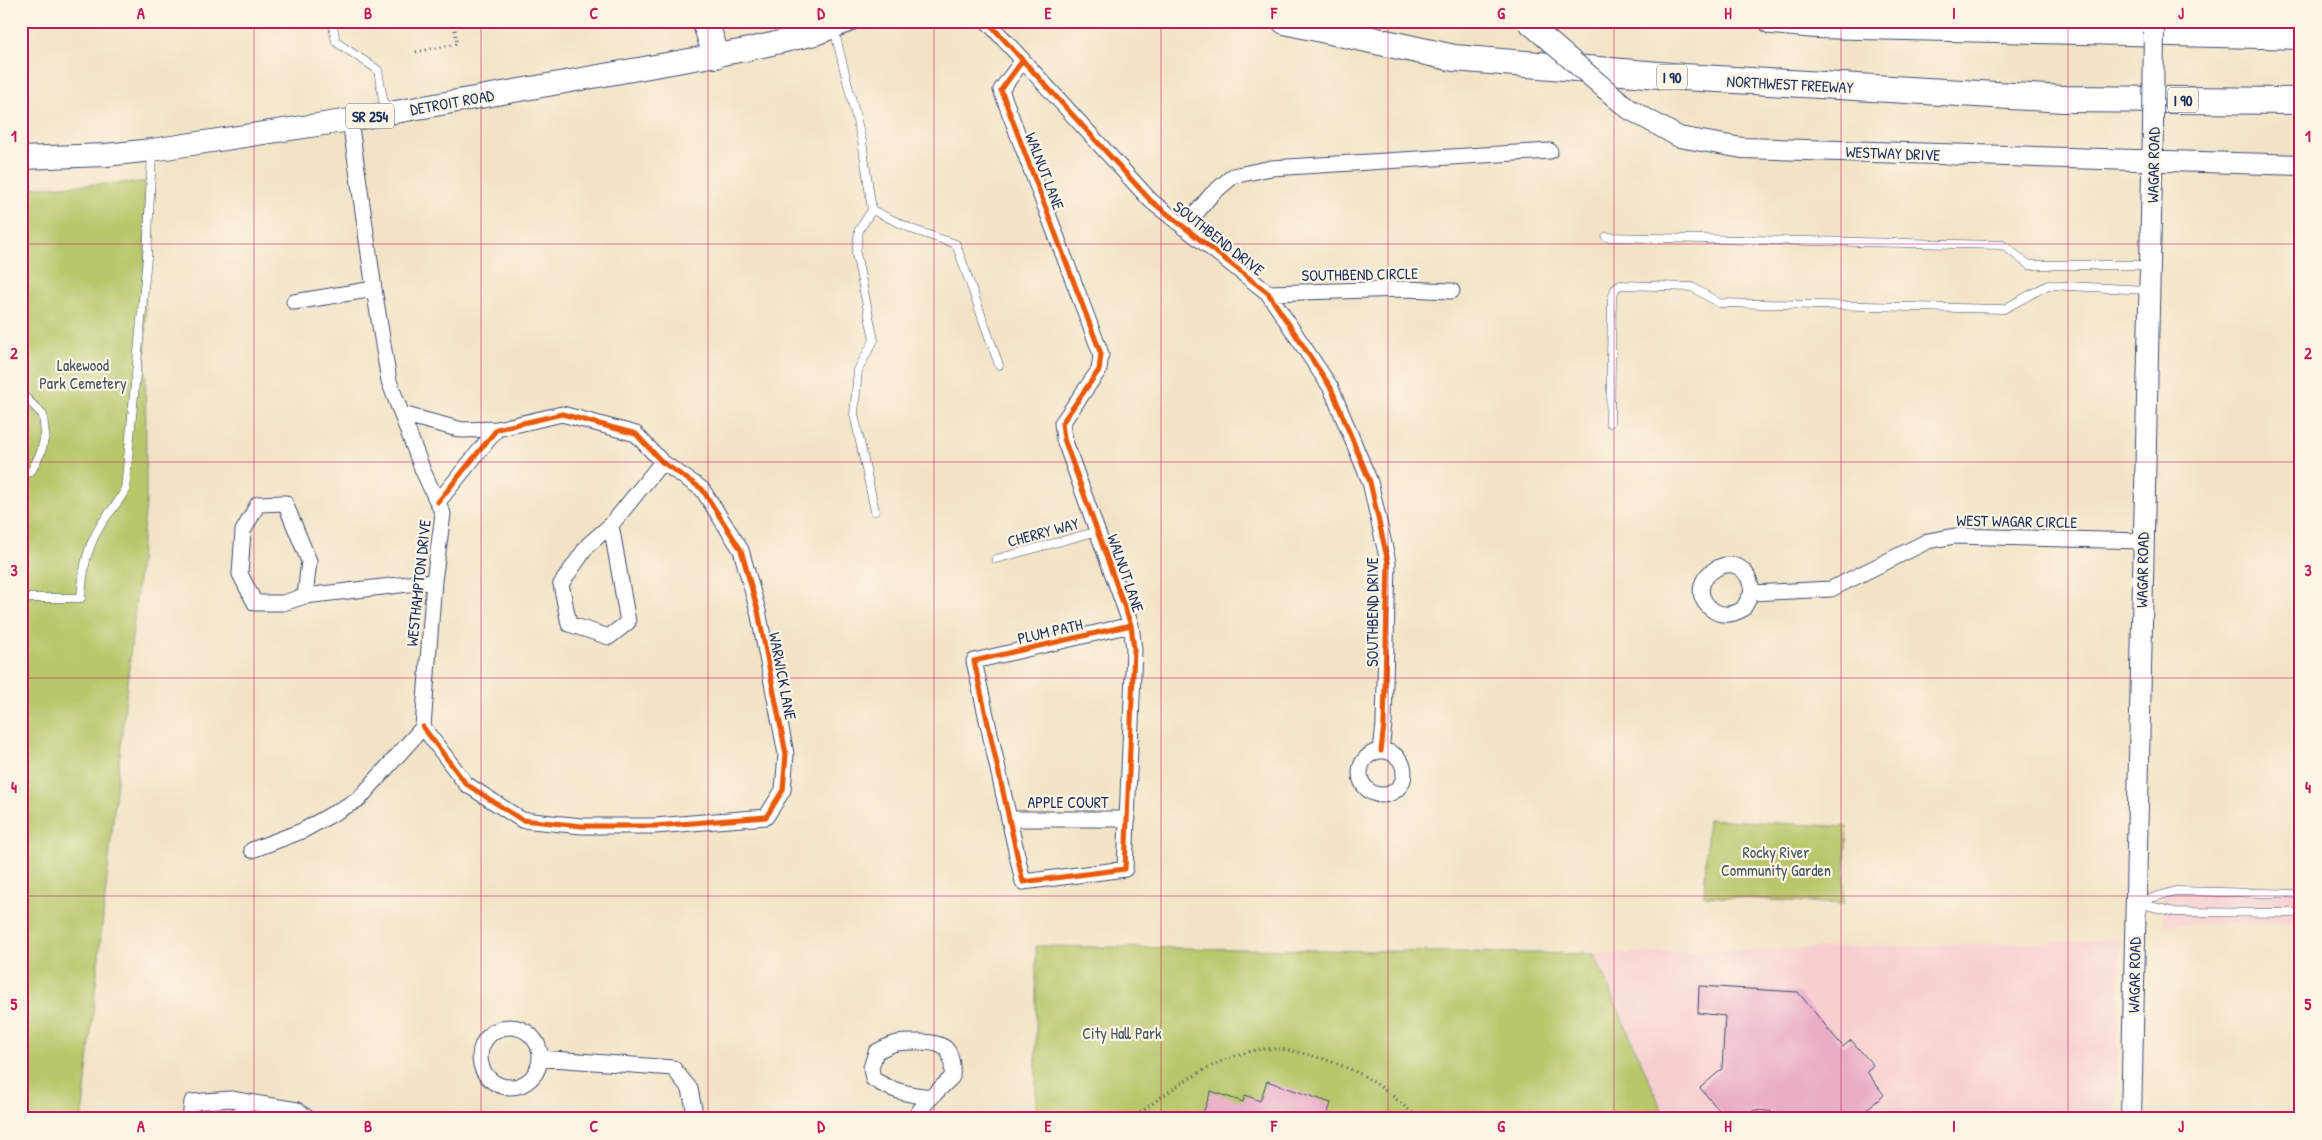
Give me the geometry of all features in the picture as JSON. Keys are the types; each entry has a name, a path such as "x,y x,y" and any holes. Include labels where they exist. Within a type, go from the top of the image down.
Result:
{"highway":[{"path":"704,21 716,55"},
{"name":"NORTHWEST FREEWAY","path":"1285,21 1454,58 1683,78 2064,99 2301,101"},
{"path":"1772,21 1816,25 2301,36"}],"main road":[{"name":"WESTWAY DRIVE","path":"1526,21 1629,109 1679,137 1742,148 2301,166"},
{"name":"WAGAR ROAD","path":"2131,1119 2143,541 2154,162 2154,21"},
{"name":"DETROIT ROAD","path":"21,158 106,155 152,150 350,120 716,55 815,34 841,24"}],"street":[{"name":"SOUTHBEND DRIVE","path":"987,21 1151,201 1268,293 1332,388 1370,482 1388,562 1384,724 1381,751"},
{"name":"WALNUT LANE","path":"974,661 1023,882 1125,869 1134,649 1131,625 1064,439 1062,423 1099,370 1101,354 1001,90 1023,60"},
{"name":"WESTHAMPTON DRIVE","path":"350,120 389,381 423,471 443,514 434,581 423,727"},
{"path":"1184,228 1211,195 1233,176 1271,168 1550,151"},
{"path":"294,302 374,289"},
{"name":"SOUTHBEND CIRCLE","path":"1268,293 1405,289 1452,291"},
{"name":"WARWICK LANE","path":"402,414 462,430 497,429 562,414 636,434 662,462 702,489 741,550 758,612 786,754 782,790 766,817 655,826 582,826 522,820 466,784 423,727"},
{"path":"438,502 497,429"},
{"path":"611,525 628,622 609,637 569,624 561,584 588,545 611,525 662,462"},
{"path":"305,596 309,560 285,503 258,504 243,531 240,574 255,603 283,603 305,596 434,581"},
{"name":"WEST WAGAR CIRCLE","path":"1752,593 1831,589 1928,541 1955,536 2143,541"},
{"name":"PLUM PATH","path":"974,661 1131,625"},
{"path":"252,850 302,831 360,799 423,727"},
{"name":"APPLE COURT","path":"1009,819 1128,819"},
{"path":"914,1119 920,1108 932,1097 952,1077 953,1064 947,1048 937,1042 895,1042 876,1052 871,1068 873,1079 889,1089 908,1095 932,1097"},
{"path":"540,1058 673,1068 690,1089 696,1119"},
{"path":"190,1119 192,1102 231,1099 297,1110 309,1119"},
{"path":"240,1119 242,1101"}],"lane":[{"path":"332,21 336,42 378,70 386,113"},
{"path":"841,24 872,210 859,230 856,253 874,340 858,370 854,414 875,511"},
{"path":"21,598 81,598 82,577 88,547 104,520 118,505 125,490 147,257 152,150"},
{"path":"872,210 914,230 956,244 999,365"},
{"path":"1606,237 2003,245 2028,265 2150,265"},
{"path":"1610,423 1612,299 1615,289 1620,285 1692,287 1718,303 2004,309 2048,285 2150,290"},
{"path":"21,393 43,415 45,435 41,452 32,470 21,476"},
{"name":"CHERRY WAY","path":"996,559 1098,532"},
{"path":"2135,902 2176,891 2301,894"},
{"path":"2135,902 2175,912 2301,913"}],"path":[{"path":"416,52 458,44 454,21"},
{"path":"1133,1119 1159,1096 1199,1072 1242,1053 1277,1048 1320,1059 1359,1073 1419,1119"}],"shaded area":[{"path":"2163,884 2301,886 2301,923 2164,925"},
{"path":"2121,940 2116,1119 1666,1119 1594,954"}],"green space":[{"name":"Lakewood Park Cemetery","path":"145,182 146,503 82,1119 21,1119 21,188"},
{"name":"Rocky River Community Garden","path":"1708,819 1847,827 1843,904 1704,896"},
{"name":"City Hall Park","path":"1036,946 1594,954 1666,1119 1036,1119"}],"building":[{"path":"1699,986 1798,992 1843,1047 1851,1040 1873,1065 1867,1072 1884,1095 1855,1119 1836,1119 1832,1113 1821,1119 1817,1115 1754,1110 1743,1119 1727,1119 1700,1088 1722,1069 1725,1016 1698,1013"},
{"path":"1267,1081 1331,1103 1326,1119 1201,1119 1211,1091 1243,1102 1245,1095 1260,1101"}],"cycle path":[{"path":"987,21 1151,201 1268,293 1331,388 1370,482 1388,562 1384,724 1381,751"},
{"path":"1023,60 1001,90 1101,354 1099,370 1062,423 1064,439 1131,625 1134,649 1125,869 1023,882 974,661 1131,625"},
{"path":"423,727 466,784 522,820 582,826 655,826 766,817 783,790 786,754 758,611 741,550 702,489 662,462 636,434 562,414 497,429 438,502"}]}
